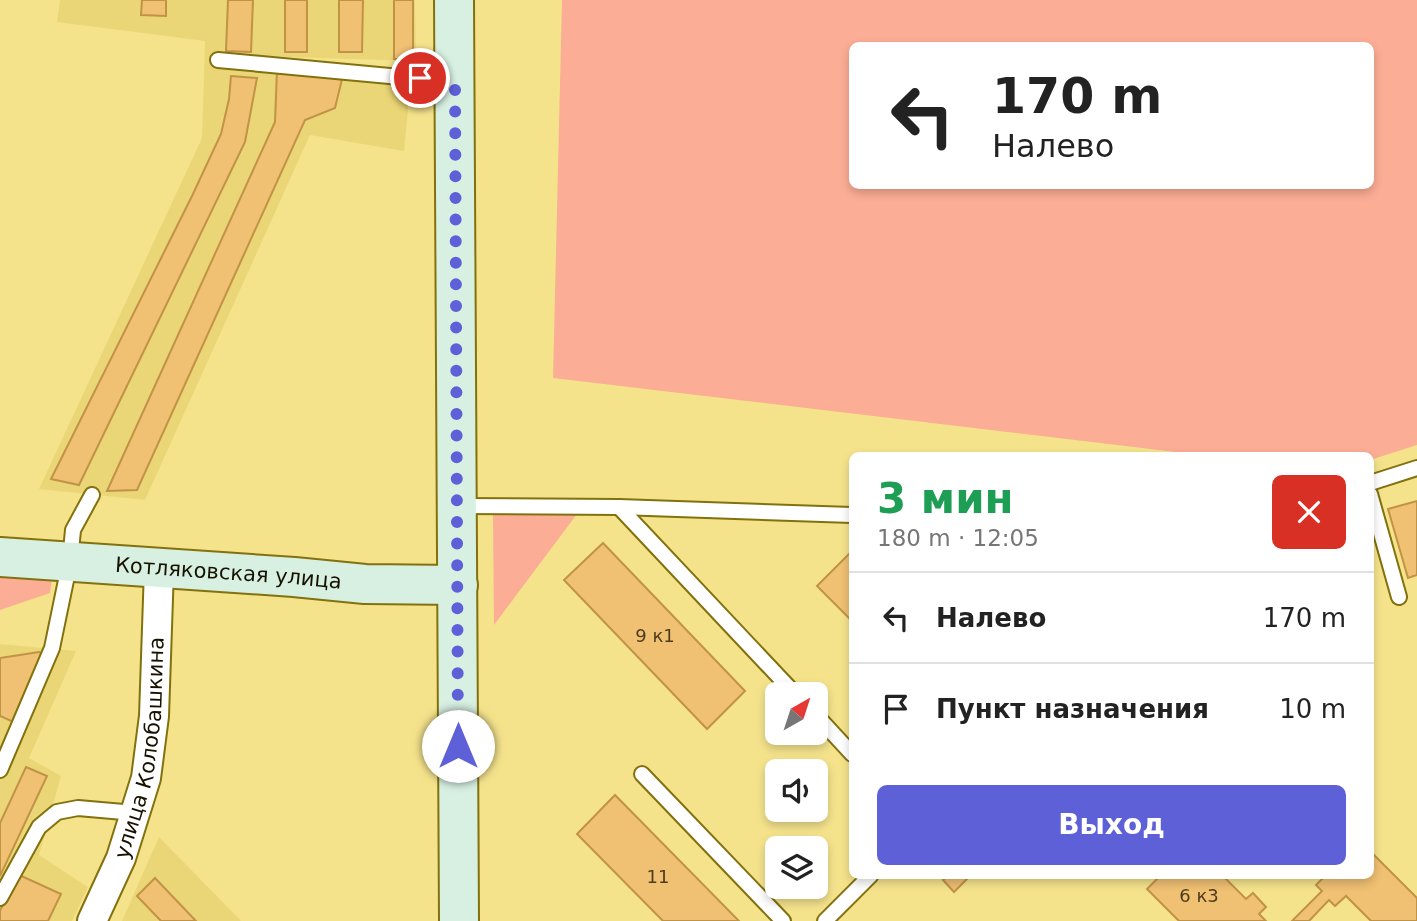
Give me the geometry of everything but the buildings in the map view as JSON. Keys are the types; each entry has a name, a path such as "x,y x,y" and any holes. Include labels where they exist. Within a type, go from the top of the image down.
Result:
{"main road":[{"path":"454,0 459,921"},
{"name":"Котляковская улица","path":"0,557 365,584 458,585"}],"street":[{"name":"улица Колобашкина","path":"92,921 121,858 146,778 154,716 159,569"}],"lane":[{"path":"218,60 455,82"},
{"path":"1374,482 1417,468"},
{"path":"0,770 52,648 70,561 73,530 92,495"},
{"path":"457,506 619,507 849,515"},
{"path":"619,507 784,682"},
{"path":"1374,508 1399,597"},
{"path":"828,728 849,751"},
{"path":"642,774 783,921"},
{"path":"0,898 39,827 57,812 78,808 135,813"},
{"path":"825,921 867,879"}],"shaded area":[{"path":"60,0 415,0 416,61 218,55 411,79 404,151 310,135 145,500 39,489 202,138 205,41 57,22"},
{"path":"562,0 1417,0 1417,445 1374,459 1374,452 1176,452 553,378"},
{"path":"577,514 494,625 493,515"},
{"path":"0,574 52,578 50,593 0,610"},
{"path":"0,644 76,651 29,758 61,776 39,855 88,887 72,921 0,921"},
{"path":"159,837 241,921 122,921"}],"route":[{"path":"420,78 455,82 458,746"}]}
